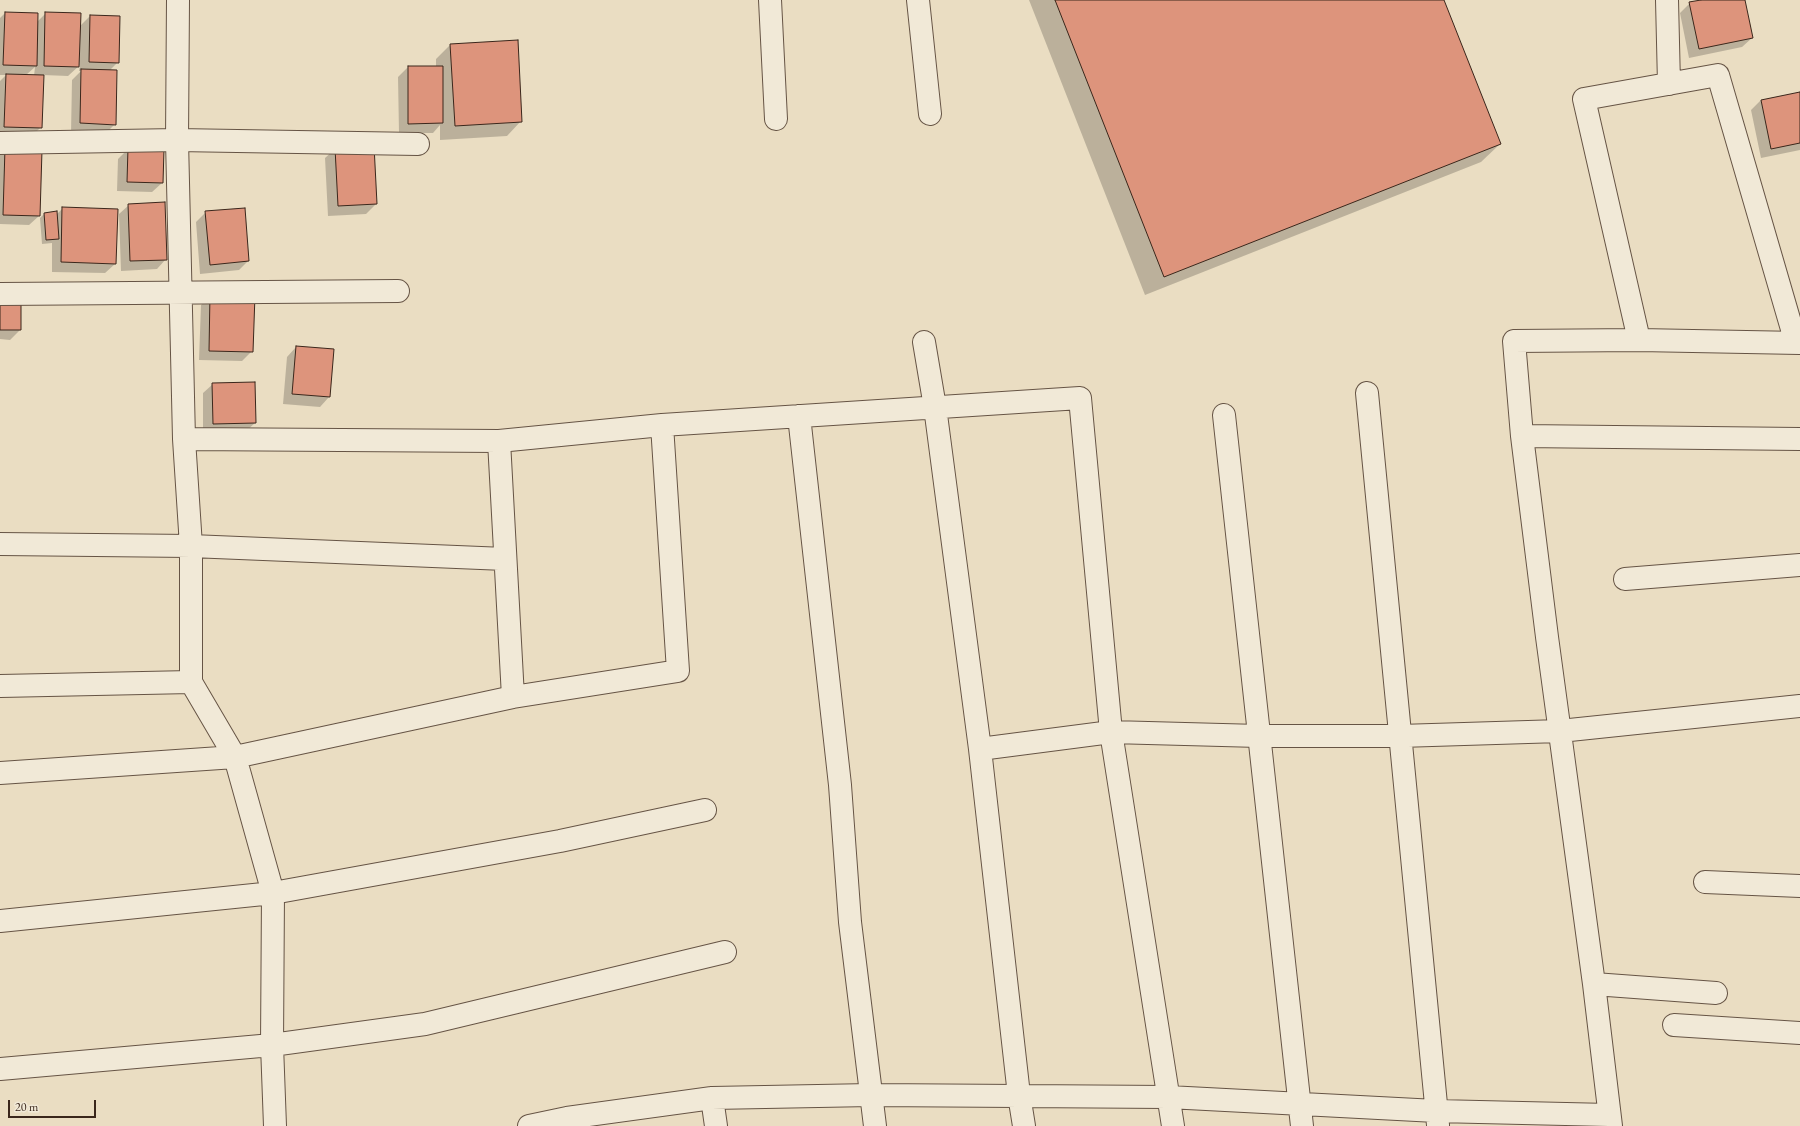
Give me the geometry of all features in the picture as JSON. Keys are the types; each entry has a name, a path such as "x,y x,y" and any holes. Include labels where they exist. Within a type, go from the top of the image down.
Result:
{"street":[{"path":"178,0 177,140 184,439 191,546 191,682 235,756 273,893 272,1046 275,1126"},
{"path":"770,0 776,119"},
{"path":"918,0 930,114"},
{"path":"1667,0 1669,84"},
{"path":"529,1126 568,1122 712,1098 871,1095 1168,1097 1299,1103 1437,1118 1610,1121 1594,984 1522,436 1514,341 1639,340 1798,343 1718,75 1584,99 1639,340"},
{"path":"0,143 177,140 418,144"},
{"path":"0,294 398,291"},
{"path":"924,342 935,407 980,749 1019,1095 1024,1126"},
{"path":"1368,393 1437,1118"},
{"path":"184,439 499,441 662,425 1080,398 1111,732 1173,1126"},
{"path":"1224,415 1302,1126"},
{"path":"798,416 840,786 850,922 875,1126"},
{"path":"0,773 235,756 513,697 678,671 662,425"},
{"path":"1522,436 1800,439"},
{"path":"499,441 513,697"},
{"path":"0,544 191,546 505,559"},
{"path":"1625,579 1800,565"},
{"path":"0,686 191,682"},
{"path":"980,749 1111,732 1259,736 1400,736 1560,731 1800,706"},
{"path":"0,921 273,893 560,841 705,810"},
{"path":"1705,882 1800,886"},
{"path":"0,1069 272,1046 425,1024 725,952"},
{"path":"1594,984 1716,992"},
{"path":"1674,1025 1800,1033"},
{"path":"712,1098 716,1126"}],"building":[{"path":"1055,0 1444,0 1501,144 1164,277"},
{"path":"1701,0 1745,0 1753,38 1699,49 1689,2"},
{"path":"5,12 38,13 37,66 3,65"},
{"path":"45,12 81,13 79,67 44,66"},
{"path":"90,15 120,16 119,63 89,62"},
{"path":"518,40 522,122 455,126 450,44"},
{"path":"408,66 443,66 443,123 408,124"},
{"path":"81,69 117,70 116,125 80,123"},
{"path":"6,74 44,75 42,128 4,127"},
{"path":"1800,92 1800,143 1771,149 1761,100"},
{"path":"374,145 377,204 338,206 335,148"},
{"path":"5,148 42,150 40,216 3,215"},
{"path":"128,148 164,149 163,183 127,182"},
{"path":"165,202 167,260 130,261 128,204"},
{"path":"62,207 118,209 116,264 61,262"},
{"path":"245,208 249,261 210,265 205,211"},
{"path":"57,211 59,239 46,240 44,213"},
{"path":"210,294 255,295 253,352 209,351"},
{"path":"0,299 21,299 21,330 0,330"},
{"path":"296,346 334,349 330,397 292,394"},
{"path":"255,382 256,423 213,424 212,383"}]}
